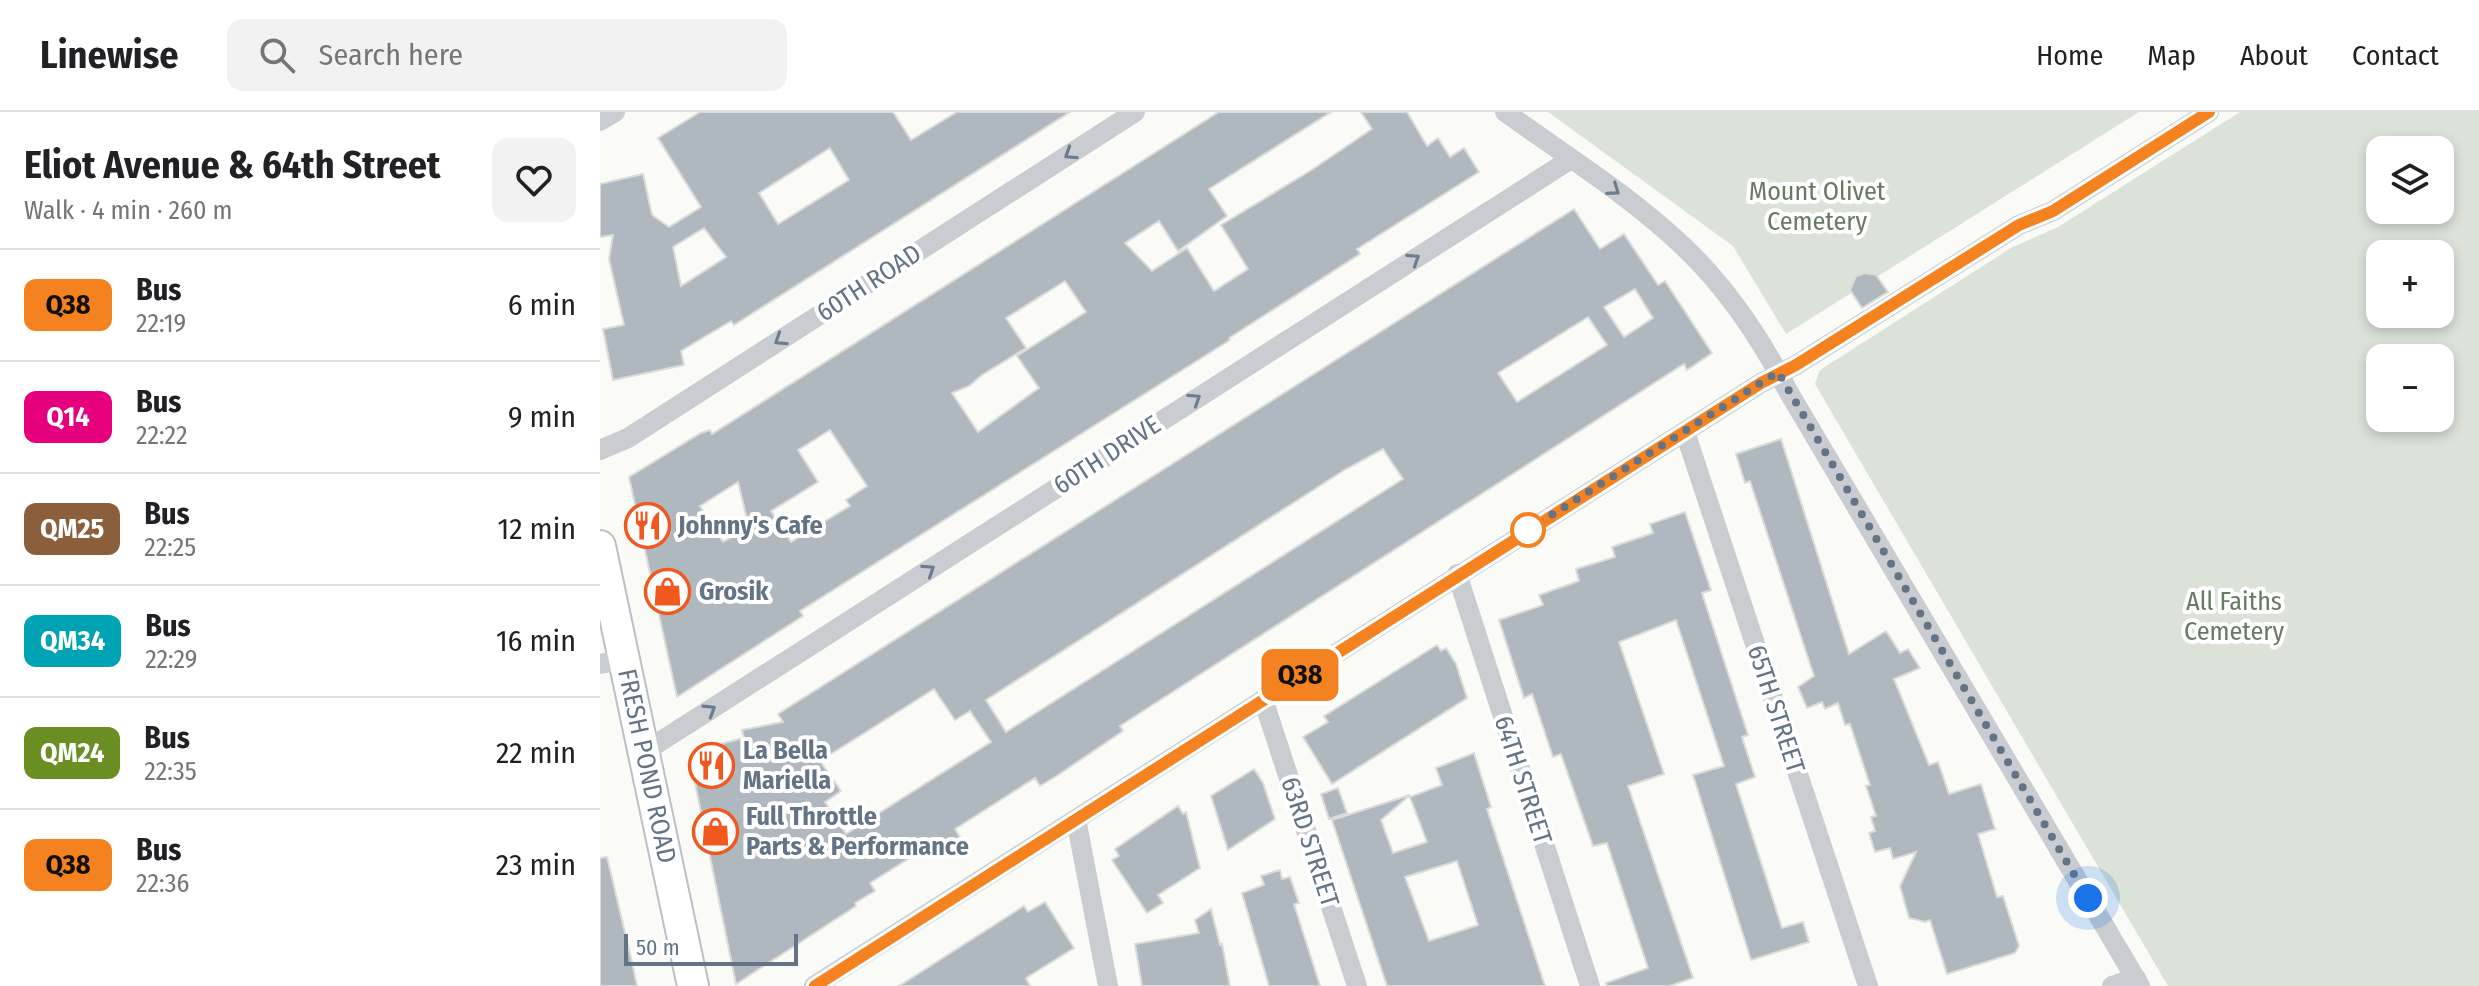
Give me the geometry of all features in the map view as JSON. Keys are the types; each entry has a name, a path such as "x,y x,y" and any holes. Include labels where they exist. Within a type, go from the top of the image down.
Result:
{"main road":[{"name":"FRESH POND ROAD","path":"600,546 612,662 644,752 693,986"}],"street":[{"path":"600,121 615,112"},
{"name":"60TH ROAD","path":"600,450 628,438 1135,112"},
{"path":"1505,112 1644,211 1687,249 1745,319 2138,982 2112,986"},
{"path":"814,986 1778,372 1796,365 2019,225 2053,211 2209,112"},
{"name":"60TH DRIVE","path":"644,752 1571,159"},
{"name":"65TH STREET","path":"1685,432 1868,986"},
{"name":"64TH STREET","path":"1457,574 1590,986"},
{"name":"63RD STREET","path":"1263,699 1357,986"},
{"path":"1076,819 1108,986"}],"green space":[{"name":"Mount Olivet Cemetery","path":"1548,112 2139,112 1786,334 1733,246"},
{"name":"All Faiths Cemetery","path":"2240,112 2479,112 2479,986 2168,986 1815,384 1820,370 2011,248 2058,227"}],"building":[{"path":"700,112 893,112 911,140 957,112 1070,112 734,325 731,321 681,351 684,365 613,380 603,329 624,325 609,259 613,235 600,237 600,184 643,174 652,215 669,227 701,207 658,138","holes":["830,148 849,180 778,224 759,193","704,228 726,257 681,286 673,247"]},
{"path":"1219,112 1331,112 1209,189 1227,216 1178,251 1159,221 1125,243 1152,271 1187,248 1214,291 1248,269 1221,225 1372,129 1361,112 1407,112 1427,146 1438,138 1450,157 1464,148 1479,172 1357,249 1360,254 1230,340 800,611 803,616 677,697 629,477 701,433 710,430 712,434","holes":["1065,281 1086,312 1017,356 1039,388 978,432 952,393 969,386 1026,348 1006,318","830,430 867,486 846,500 850,506 791,542 771,511 818,482 798,450","738,482 749,527 723,542 700,506"]},
{"path":"1574,209 1600,249 1624,234 1658,285 1665,281 1712,353 1687,370 1684,364 1143,711 1120,726 1123,731 1058,775 1040,786 1035,778 955,829 960,837 934,854 929,846 870,883 875,891 855,903 856,906 736,984 691,763 724,743 744,738 742,730 783,722 778,714","holes":["1635,289 1653,318 1624,337 1604,307","1588,317 1607,345 1517,402 1498,373","1383,449 1403,479 1006,732 986,700 1346,469","934,689 955,720 970,711 991,742 846,834 825,802 841,791 820,761"]},
{"path":"1865,273 1876,275 1888,292 1862,308 1850,290 1856,276"},
{"path":"1781,439 1849,654 1886,631 1900,653 1908,649 1920,668 1894,679 1929,765 1938,762 1949,794 1981,784 1995,829 1978,834 1997,897 2003,896 2019,946 2015,953 1947,974 1930,920 1925,922 1909,918 1900,886 1916,852 1893,859 1890,848 1875,852 1869,833 1875,831 1871,817 1876,816 1866,786 1870,785 1850,724 1845,725 1838,703 1825,709 1822,702 1807,708 1798,687 1814,676 1750,481 1745,483 1736,454"},
{"path":"1685,512 1711,590 1702,593 1748,735 1742,737 1755,777 1736,784 1782,928 1803,922 1809,942 1751,960 1693,775 1724,766 1676,620 1619,642 1664,774 1628,786 1693,978 1670,986 1607,986 1606,983 1648,968 1607,843 1593,846 1561,754 1553,757 1532,694 1524,698 1499,620 1543,605 1539,595 1579,581 1576,569 1615,557 1612,547 1653,533 1650,524"},
{"path":"1437,645 1441,651 1446,648 1456,664 1467,698 1332,784 1303,737 1328,722 1324,716"},
{"path":"1474,753 1491,807 1487,809 1545,986 1387,986 1332,820 1410,795 1381,820 1393,853 1427,842 1410,797 1442,785 1436,768","holes":["1457,861 1478,925 1429,941 1405,877"]},
{"path":"1254,769 1263,783 1275,819 1228,850 1211,796"},
{"path":"1338,788 1347,813 1329,819 1321,794"},
{"path":"1178,806 1183,814 1186,812 1200,868 1158,895 1163,903 1147,913 1112,860 1119,856 1115,849"},
{"path":"607,857 637,986 600,986 600,858"},
{"path":"1280,870 1282,879 1290,877 1299,903 1294,904 1320,986 1269,986 1242,893 1264,885 1261,876"},
{"path":"1045,902 1074,948 1026,978 1030,986 899,986 1024,906 1028,912"},
{"path":"1211,909 1230,986 1142,986 1135,944 1199,933 1195,920"}],"bus line":[{"name":"Q38","path":"815,986 1778,372 1796,365 2019,225 2053,211 2209,112"}],"place":[{"name":"Johnny's Cafe","path":"647,525"},
{"name":"Grosik","path":"668,591"},
{"name":"La Bella Mariella","path":"712,765"},
{"name":"Full Throttle Parts & Performance","path":"715,831"}],"route":[{"path":"1528,530 1778,372 2088,898"}]}
